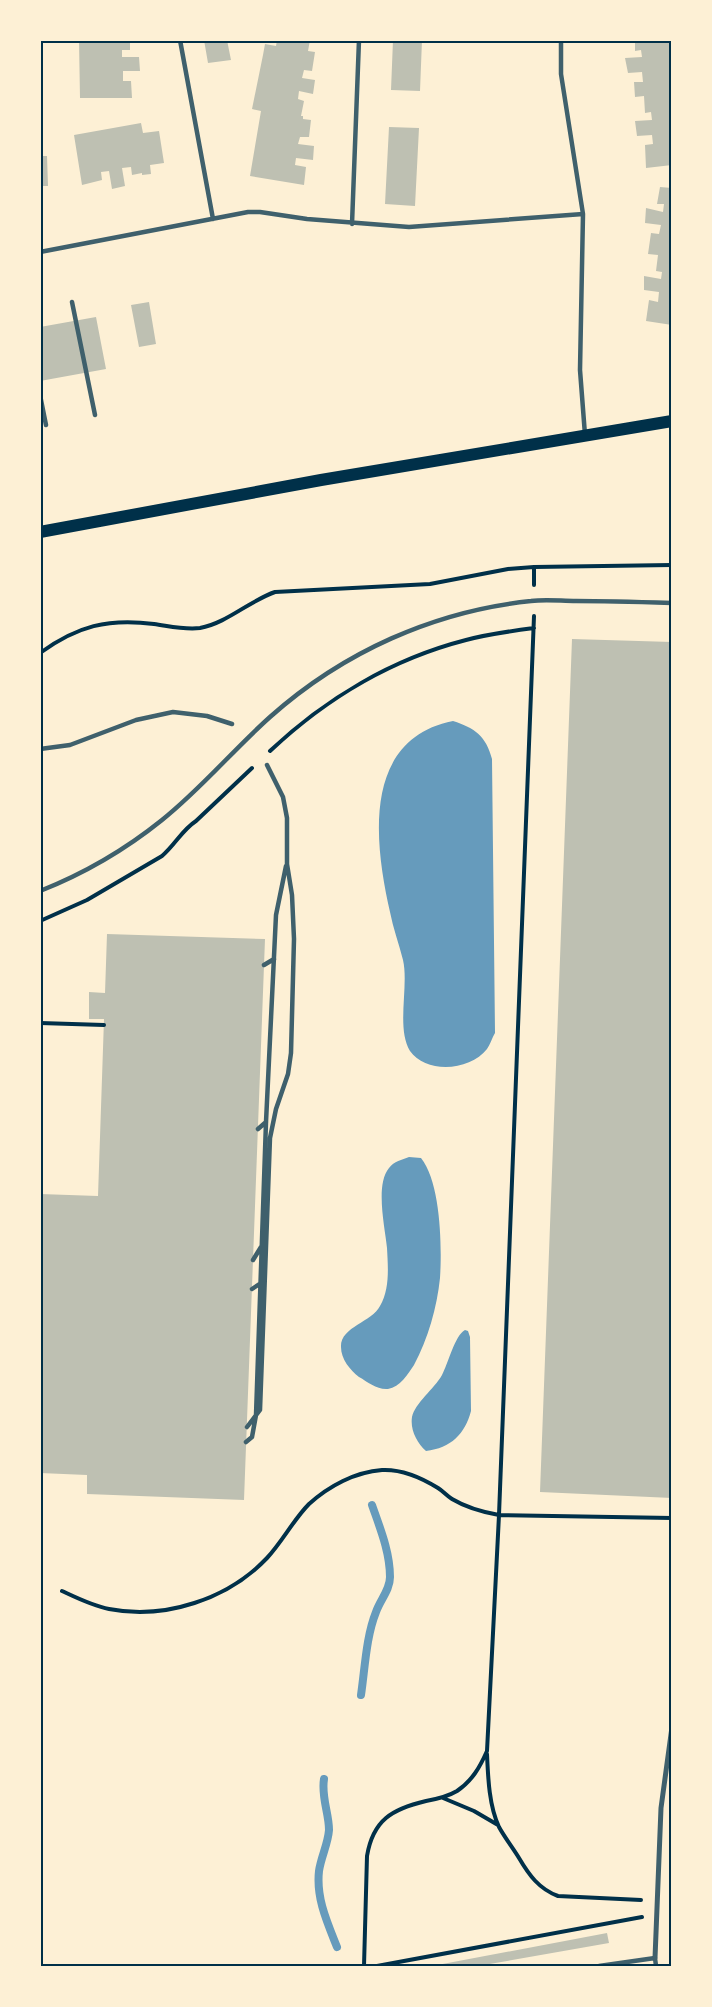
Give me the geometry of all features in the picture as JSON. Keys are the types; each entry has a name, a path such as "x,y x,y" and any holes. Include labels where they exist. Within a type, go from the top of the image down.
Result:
{"main road":[{"path":"40,532 321,480 672,421"}],"street":[{"path":"655,1958 660,1808 672,1727"}],"lane":[{"path":"180,40 213,219"},
{"path":"352,224 359,40"},
{"path":"561,40 561,74 583,214 580,370 585,436"},
{"path":"40,252 260,212 352,224 409,227 583,214"},
{"path":"72,302 95,415"},
{"path":"40,395 46,425"},
{"path":"40,891 111,855 155,825 180,804 270,717 305,688 355,656 414,628 485,607 534,600 672,603"},
{"path":"40,749 70,744 136,720 173,712 207,716 232,724"},
{"path":"247,1427 260,1410 270,1138 276,1109 288,1074 291,1053 294,939 292,895 287,864 287,818 283,797 267,765"},
{"path":"246,1442 252,1437 256,1415 276,915 287,864"},
{"path":"264,965 274,960"},
{"path":"258,1129 266,1122"},
{"path":"253,1260 265,1239"},
{"path":"252,1289 261,1283"},
{"path":"599,1966 655,1958 656,1966"}],"path":[{"path":"40,653 61,638 97,624 129,621 184,628 213,624 275,592 430,584 508,569 534,567 672,565"},
{"path":"325,706 382,671 435,650 466,640 534,628 499,1515 487,1751 491,1794 498,1825 528,1874 547,1892 558,1896 656,1901"},
{"path":"40,921 87,900 162,856 186,828 196,821"},
{"path":"40,1023 104,1025"},
{"path":"62,1591 106,1609 129,1612 153,1611 206,1600 236,1583 266,1559 308,1505 335,1485 358,1474 383,1470 408,1474 438,1488 452,1499 477,1511 499,1515 672,1518"},
{"path":"364,1966 366,1856 369,1840 389,1814 402,1807 442,1798 455,1792 473,1777 482,1765 487,1751"},
{"path":"442,1798 474,1810 498,1825"},
{"path":"377,1966 656,1914"}],"water":[{"path":"453,721 478,734 490,751 492,759 495,1033 487,1049 479,1056 470,1062 448,1067 426,1063 417,1058 410,1051 406,1042 403,1019 405,982 403,960 384,884 379,826 381,797 389,771 403,749 424,732"},
{"path":"409,1157 421,1158 433,1183 439,1216 440,1278 431,1323 414,1365 400,1383 392,1388 384,1389 376,1387 352,1371 344,1360 341,1347 346,1334 376,1312 383,1299 388,1270 382,1185 391,1166"},
{"path":"465,1330 468,1331 470,1337 471,1411 465,1427 456,1438 443,1447 426,1451 415,1436 412,1417 417,1406 442,1375 455,1344"}],"building":[{"path":"79,40 130,40 130,50 122,50 122,57 139,57 140,71 123,71 123,81 131,81 132,98 80,98"},
{"path":"204,40 227,40 231,60 208,63"},
{"path":"277,40 310,40 308,51 315,52 312,71 304,70 302,78 315,80 313,94 299,91 298,99 304,101 301,116 303,119 311,120 309,137 300,137 298,144 314,146 313,160 296,158 295,165 306,167 304,185 250,176 261,111 252,109 265,44 276,46"},
{"path":"393,40 422,40 420,91 391,90"},
{"path":"635,40 672,40 672,165 646,168 645,145 653,144 652,135 637,136 635,121 652,120 651,112 645,113 644,96 635,97 634,82 643,82 642,72 628,73 625,58 642,57 641,50 635,51"},
{"path":"141,123 143,133 159,131 164,163 150,165 151,174 132,175 131,167 122,168 125,186 112,189 109,171 101,172 102,180 82,185 74,135"},
{"path":"389,127 419,128 415,206 385,204"},
{"path":"40,156 47,156 48,186 40,186"},
{"path":"660,187 672,188 672,325 646,321 649,300 658,302 659,292 644,290 644,276 661,279 662,272 656,271 658,255 648,254 651,233 659,234 661,225 645,223 646,208 663,212 664,204 657,204"},
{"path":"149,302 156,344 139,347 131,305"},
{"path":"96,317 106,369 40,381 40,327"},
{"path":"572,639 672,642 672,1498 540,1492"},
{"path":"107,934 265,939 244,1500 87,1494 87,1475 40,1473 40,1194 98,1196 104,1019 89,1019 89,992 105,993"},
{"path":"607,1933 609,1943 478,1966 432,1966"}],"waterway":[{"path":"361,1695 370,1632 390,1577 386,1549 372,1505"},
{"path":"324,1779 329,1830 319,1871 319,1891 323,1910 337,1947"}]}
